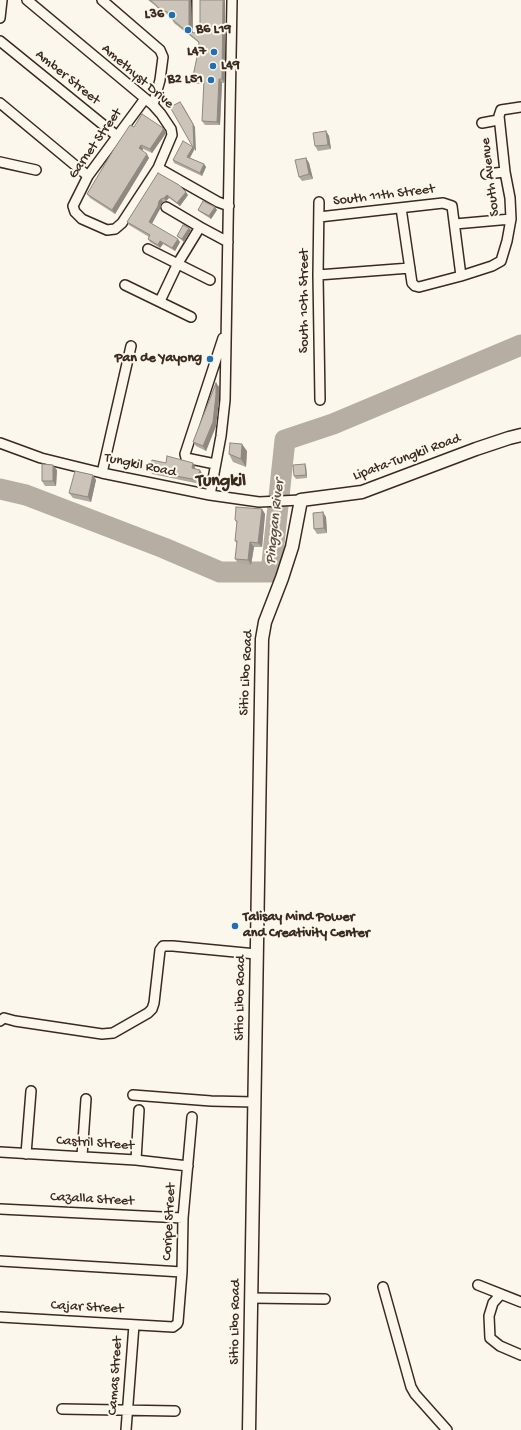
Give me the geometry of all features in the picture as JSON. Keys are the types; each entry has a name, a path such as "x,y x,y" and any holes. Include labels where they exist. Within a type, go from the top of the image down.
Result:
{"street":[{"path":"0,18 2,0"},
{"name":"Amethyst Drive","path":"27,0 144,100 152,105 169,124 172,135 158,168 122,223 115,229 107,230 82,219 75,212 73,206"},
{"path":"102,0 160,50 164,57 160,80 152,105"},
{"path":"197,31 198,0"},
{"path":"210,495 221,436 225,400 232,0"},
{"name":"Amber Street","path":"0,41 117,136"},
{"name":"Garnet Street","path":"73,206 88,176 144,100"},
{"path":"0,103 88,176"},
{"name":"South Avenue","path":"461,276 492,266 501,261 507,241 511,219 510,198 498,120 501,110 521,107"},
{"path":"482,123 498,120"},
{"path":"0,162 36,170"},
{"path":"158,168 218,202 229,206"},
{"path":"486,174 505,172"},
{"name":"South 10th Street","path":"319,202 318,275 320,400"},
{"name":"South 11th Street","path":"319,217 443,203 452,206 454,224"},
{"path":"166,207 200,228 228,242"},
{"path":"401,208 412,283 419,287 461,276 454,224 511,219"},
{"path":"160,301 178,263 200,228"},
{"path":"148,249 210,280"},
{"path":"318,275 410,268"},
{"path":"125,285 191,317"},
{"path":"215,464 186,458 185,454 226,329"},
{"path":"102,473 131,346"},
{"name":"Lipata-Tungkil Road","path":"297,500 362,492 476,449 521,435"},
{"name":"Tungkil Road","path":"0,443 41,458 102,473 210,495 259,502 297,500"},
{"name":"Sitio Libo Road","path":"249,1430 262,639 265,622 292,547 297,500"},
{"path":"0,1021 4,1018 15,1021 104,1034 113,1033 148,1013 152,1009 154,1004 161,947 173,946 256,954"},
{"path":"26,1154 31,1091"},
{"path":"132,1095 211,1101 254,1102"},
{"path":"82,1156 86,1099"},
{"path":"136,1160 139,1110"},
{"name":"Coripe Street","path":"173,1327 178,1322 182,1272 183,1218 192,1117"},
{"name":"Castril Street","path":"0,1152 136,1160 188,1166"},
{"name":"Cazalla Street","path":"0,1209 183,1218"},
{"path":"0,1261 182,1272"},
{"path":"478,1285 521,1302"},
{"path":"383,1287 411,1387 415,1394 447,1430"},
{"path":"501,1294 493,1303 489,1316 490,1338 500,1346 521,1355"},
{"path":"251,1298 325,1299"},
{"name":"Cajar Street","path":"0,1317 173,1327"},
{"name":"Camas Street","path":"126,1430 134,1325"},
{"path":"62,1409 175,1411"}],"building":[{"path":"150,0 189,0 189,31 194,33 198,32 200,28 200,0 223,0 222,79 219,79 217,122 202,121 204,80 192,81 199,42 172,19 173,15 157,7"},
{"path":"180,102 193,124 194,149 170,107"},
{"path":"142,114 163,128 163,130 150,149 141,145 139,148 147,154 112,210 87,194 130,125 134,127"},
{"path":"326,131 328,145 315,146 313,133"},
{"path":"183,141 193,147 187,157 204,164 200,173 173,160"},
{"path":"306,158 309,174 299,177 295,160"},
{"path":"158,173 179,185 186,192 177,203 167,195 161,199 149,222 178,239 172,248 160,241 158,245 148,239 150,235 127,222"},
{"path":"203,201 215,207 209,216 198,210"},
{"path":"183,225 189,228 182,239 177,236"},
{"path":"216,383 213,422 203,446 193,442"},
{"path":"230,443 242,444 241,459 229,454"},
{"path":"167,456 193,463 192,468 200,470 197,480 150,471 152,460 166,463"},
{"path":"42,464 53,465 53,481 42,481"},
{"path":"305,464 306,475 294,476 293,465"},
{"path":"75,471 93,475 88,497 69,493"},
{"path":"236,507 262,509 258,543 250,542 248,560 235,559 237,541 235,541 237,521 235,520"},
{"path":"323,512 324,528 314,529 313,513"}],"waterway":[{"name":"Pinggan River","path":"0,489 26,495 164,548 220,572 271,572 285,440 333,424 521,345"}],"place":[{"name":"L36","path":"172,15"},
{"name":"B6 L19","path":"188,30"},
{"name":"L47","path":"214,52"},
{"name":"L49","path":"213,66"},
{"name":"B2 L51","path":"211,80"},
{"name":"Pan de Yayong","path":"210,359"},
{"name":"Talisay Mind Power and Creativity Center","path":"235,926"}],"district":[{"name":"Tungkil","path":"221,482"}]}
